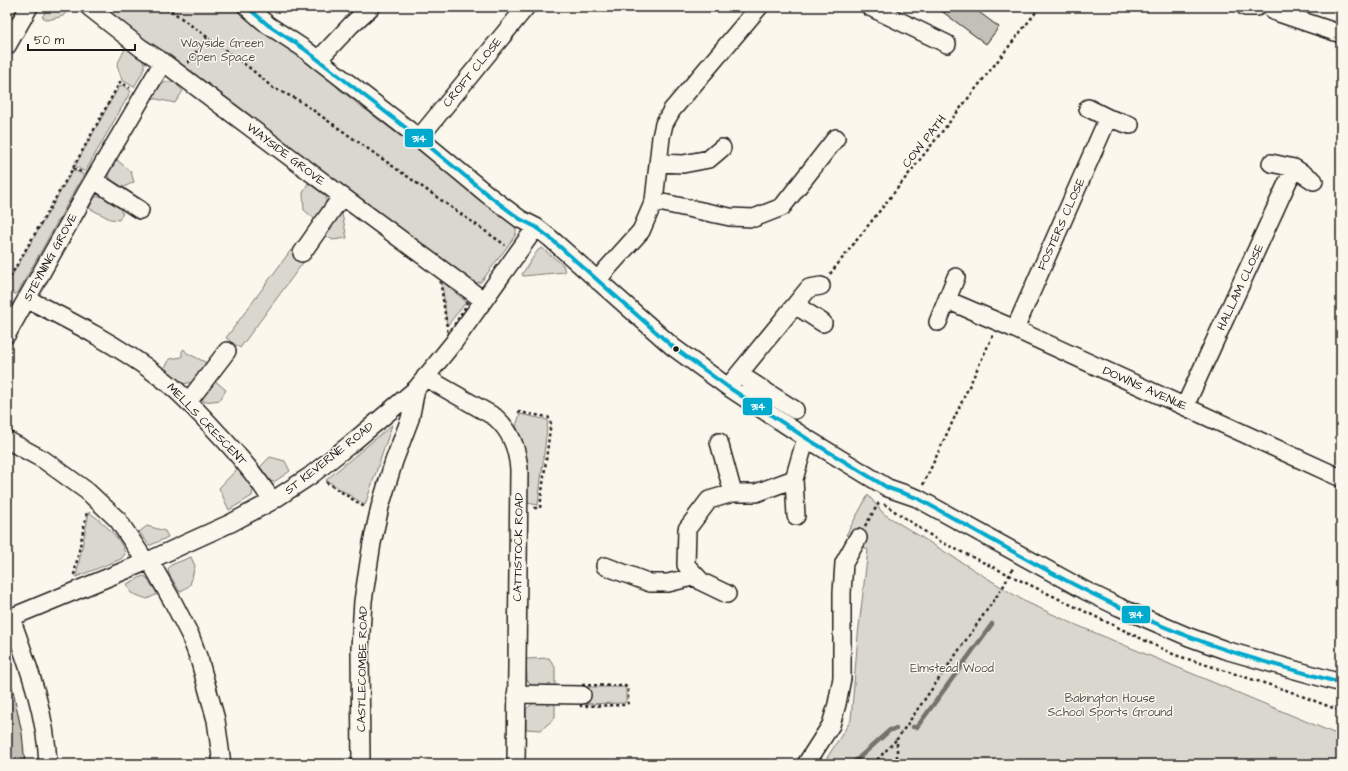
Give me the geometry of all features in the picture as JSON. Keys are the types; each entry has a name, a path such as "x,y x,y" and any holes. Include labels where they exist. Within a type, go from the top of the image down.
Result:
{"street":[{"path":"7,46 29,7"},
{"name":"WAYSIDE GROVE","path":"89,7 141,48 163,62 484,300"},
{"path":"247,7 268,25 318,60 419,138 488,195 520,219 536,227 550,238 673,347 734,391 806,438 888,488 917,498 1086,591 1126,610 1189,637 1218,647 1341,683"},
{"path":"318,60 351,25 372,7"},
{"name":"CROFT CLOSE","path":"419,138 526,7"},
{"path":"598,281 605,271 642,231 654,201 661,137 664,124 672,110 760,7"},
{"path":"870,7 947,44"},
{"path":"1245,7 1257,7"},
{"path":"1271,7 1273,11 1341,34"},
{"name":"STEYNING GROVE","path":"7,334 163,62"},
{"path":"1088,108 1108,118 1130,125"},
{"name":"FOSTERS CLOSE","path":"1015,329 1108,118"},
{"path":"654,201 730,217 754,218 782,208 836,138"},
{"path":"658,163 683,164 709,159 722,148"},
{"path":"1271,163 1294,168 1314,181"},
{"name":"HALLAM CLOSE","path":"1186,406 1294,168"},
{"path":"94,180 140,210"},
{"path":"302,253 342,196"},
{"name":"ST KEVERNE ROAD","path":"9,618 148,561 231,523 272,501 310,476 354,442 420,383 454,342 536,227"},
{"path":"938,322 956,277"},
{"path":"734,391 748,380 821,286"},
{"path":"734,391 809,288 821,286"},
{"name":"MELLS CRESCENT","path":"27,299 76,323 117,347 161,378 188,402 250,468 272,501"},
{"name":"DOWNS AVENUE","path":"947,300 1186,406 1341,478"},
{"path":"803,310 824,323"},
{"path":"188,402 227,351"},
{"path":"748,380 795,410"},
{"name":"CATTISTOCK ROAD","path":"420,383 496,417 511,435 516,449 519,469 516,764"},
{"name":"CASTLECOMBE ROAD","path":"361,764 360,648 363,601 372,543 380,507 394,460 410,419 420,383"},
{"path":"796,516 794,479 806,438"},
{"path":"7,440 44,460 87,491 118,520 142,556 152,565 190,635 200,662 216,720 222,764"},
{"path":"719,442 733,493"},
{"path":"727,594 702,582 686,565 687,529 709,500 733,493 756,493 794,479"},
{"path":"806,764 831,725 837,704 842,678 842,594 844,563 858,538"},
{"path":"604,566 650,583 668,584 696,576"},
{"path":"9,618 26,660 40,708 48,764"},
{"path":"516,694 582,695"}],"path":[{"path":"166,7 268,82 273,88 297,99 518,254"},
{"name":"COW PATH","path":"821,286 1040,7"},
{"path":"187,64 207,37"},
{"path":"7,282 73,168 120,82 131,89"},
{"path":"73,168 78,170"},
{"path":"440,278 468,301 448,335 440,278"},
{"path":"917,498 999,322"},
{"path":"518,412 548,417 551,421 540,508 533,508"},
{"path":"320,478 368,509"},
{"path":"858,538 880,501 939,541 1009,576 1003,587 897,739 873,764"},
{"path":"74,577 88,508"},
{"path":"582,685 625,686 628,688 628,703 625,705 581,706 582,695 582,685"},
{"path":"897,739 897,764"}],"green space":[{"path":"49,7 70,7 63,16 48,20 42,17"},
{"name":"Wayside Green Open Space","path":"102,7 238,7 317,66 340,90 510,220 516,228 515,236 481,282 473,283 168,58"},
{"path":"126,47 139,57 144,64 142,73 134,87 122,80 117,65"},
{"path":"174,82 183,91 175,103 152,98 162,83"},
{"path":"122,85 131,91 85,172 75,166 113,97"},
{"path":"116,159 131,172 134,182 122,188 112,183 108,173"},
{"path":"73,170 83,174 83,176 17,294 7,290 7,284"},
{"path":"308,183 326,196 326,206 316,220 304,210 303,193"},
{"path":"105,195 120,204 121,212 123,213 119,220 110,219 89,208 95,197"},
{"path":"342,214 347,238 333,240 324,235 338,215"},
{"path":"542,248 563,265 565,272 523,276 522,274 538,250"},
{"path":"291,250 305,260 240,348 226,338"},
{"path":"442,281 466,302 447,326"},
{"path":"184,349 187,353 209,364 195,382 182,384 164,369 170,359 182,357 182,351"},
{"path":"214,380 226,390 220,400 204,402 202,398"},
{"path":"520,414 548,420 538,505 527,503 528,473 526,455 521,436 516,426"},
{"path":"392,425 365,505 326,480"},
{"path":"270,457 285,461 290,471 274,482 270,481 260,467"},
{"path":"239,467 253,490 252,496 229,510 219,488"},
{"name":"Elmstead Wood","path":"868,495 884,514 1024,601 1074,624 1341,736 1341,764 823,764 851,720 858,635 868,550 846,535"},
{"path":"89,512 116,536 125,554 121,559 76,577"},
{"path":"147,526 165,531 168,537 149,545 139,532"},
{"path":"191,557 195,566 190,585 180,592 169,574 168,569 171,565"},
{"path":"143,576 146,577 158,594 147,599 131,593 127,584"},
{"path":"549,658 555,667 555,687 533,687 527,680 526,659"},
{"path":"583,687 624,687 626,689 625,703 582,704"},
{"path":"535,702 555,702 555,718 541,730 526,729 526,709"}],"building":[{"path":"936,7 972,7 999,27 986,44"},
{"path":"12,686 22,733 25,764 7,764 7,687"}],"waterway":[{"path":"913,727 917,727 992,624"},
{"path":"852,764 890,730 896,729"}],"transit line":[{"name":"314","path":"247,7 268,25 303,48 419,138 488,195 520,219 536,227 550,238 673,347 728,387 806,438 888,488 917,498 1017,554 1119,607 1154,623 1208,644 1265,662 1341,683"}],"park label":[{"name":"Babington House School Sports Ground","path":"1110,705"}]}
